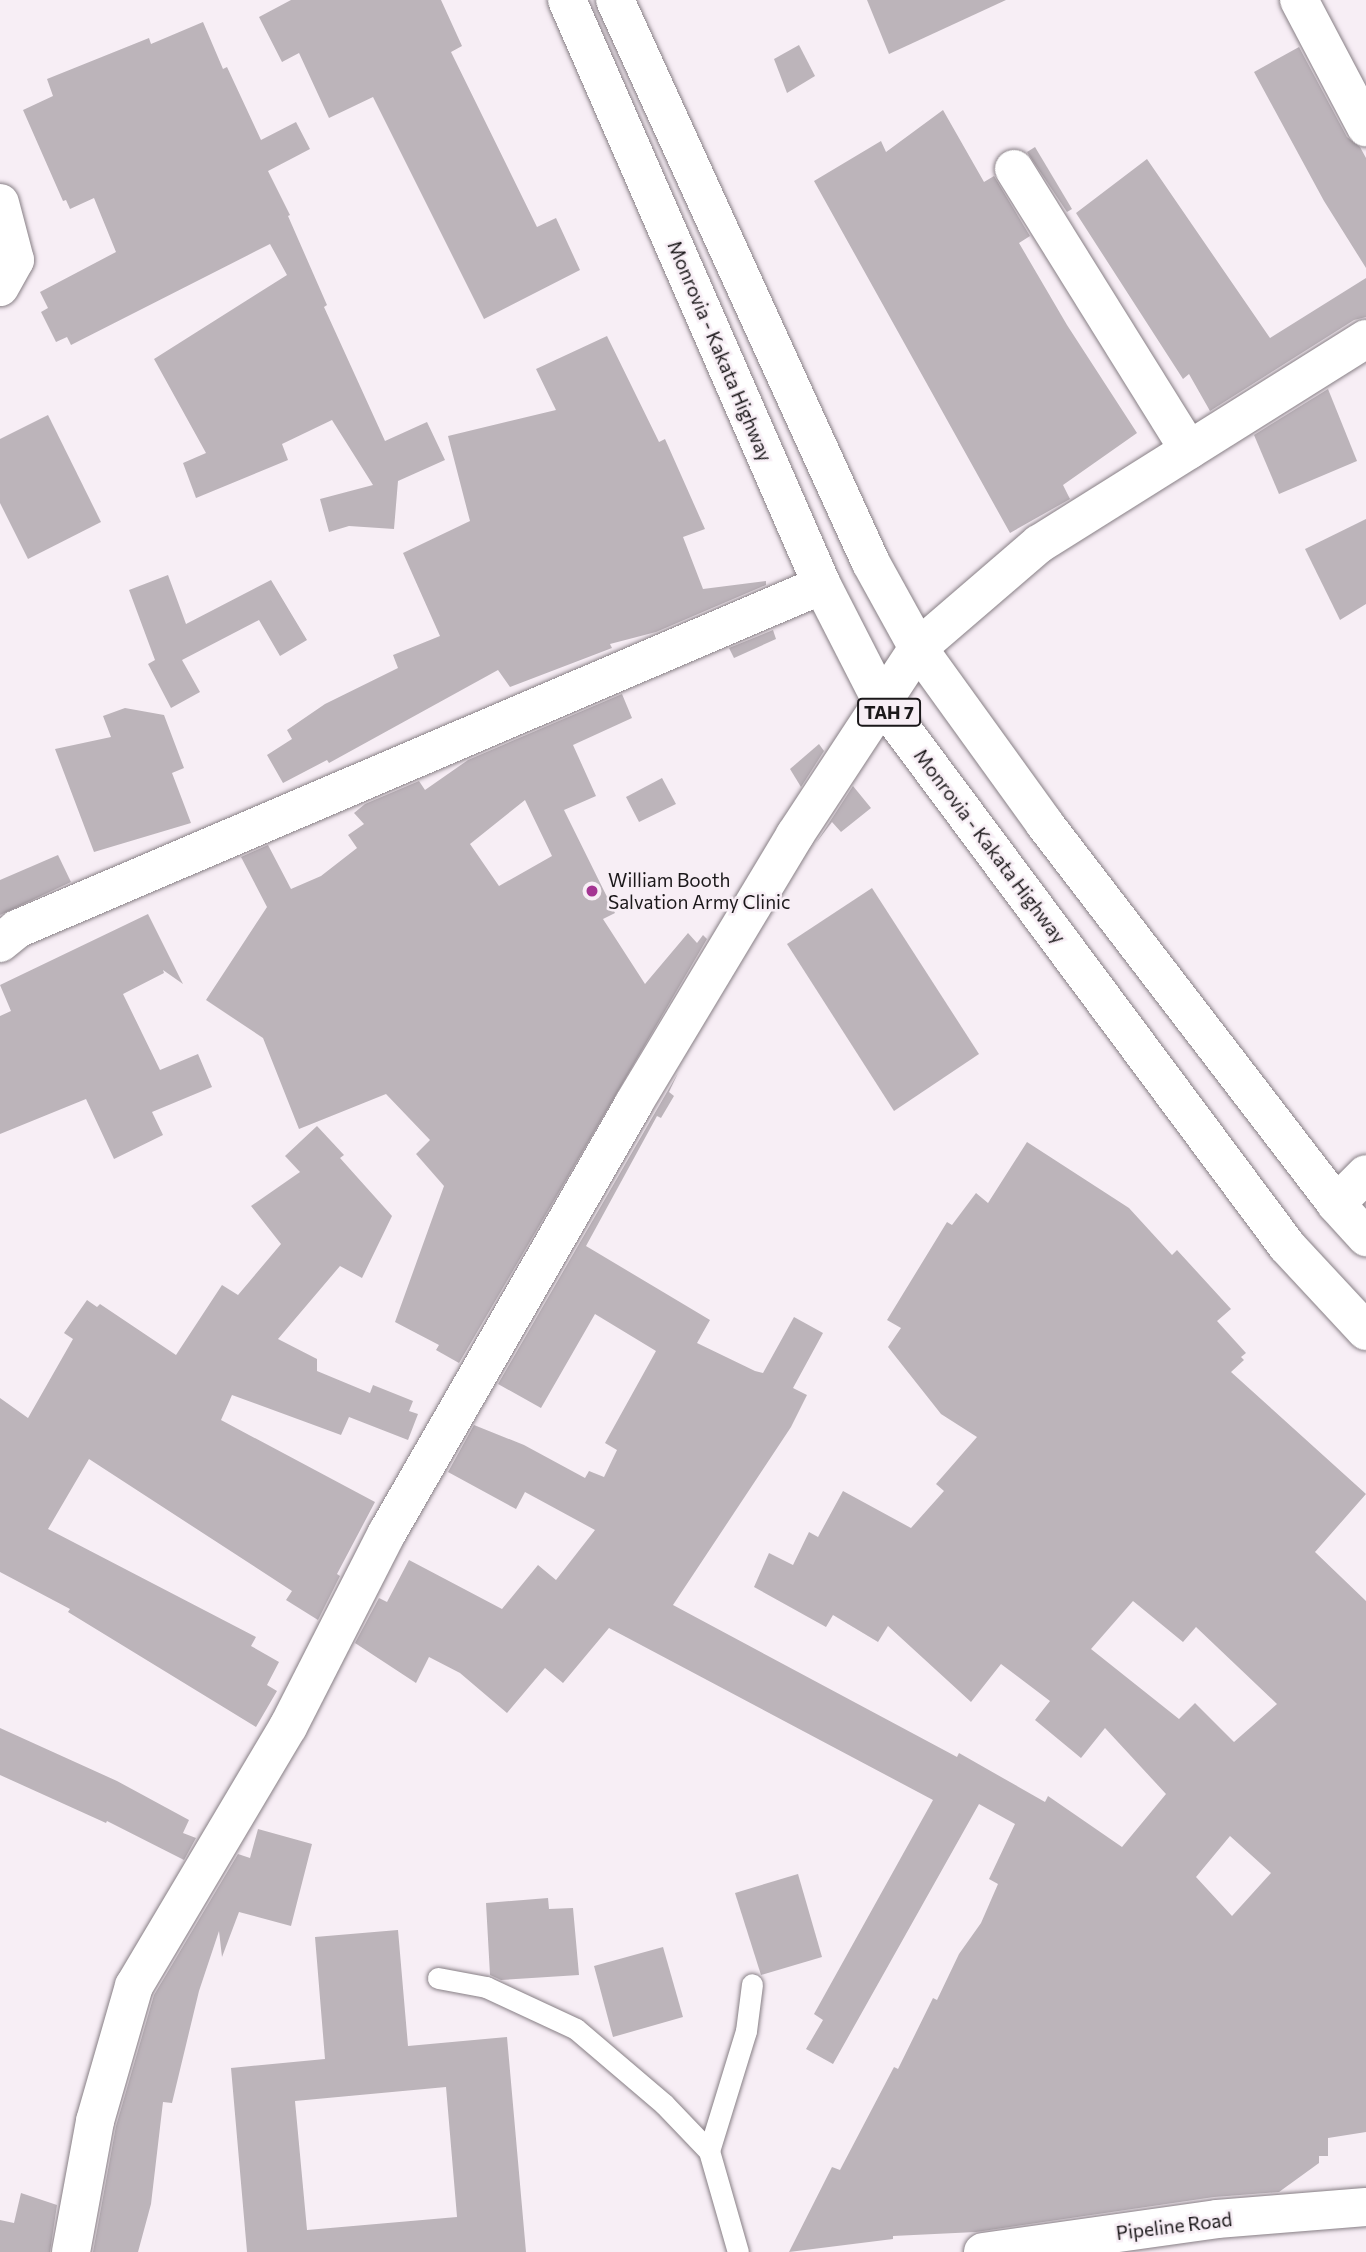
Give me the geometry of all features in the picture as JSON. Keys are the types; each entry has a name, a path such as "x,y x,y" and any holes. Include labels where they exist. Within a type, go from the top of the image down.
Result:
{"main road":[{"name":"Monrovia - Kakata Highway","path":"567,0 822,585 882,702 1286,1246 1366,1331"},
{"name":"TAH 7","path":"615,0 871,563 918,648 1044,823 1336,1204 1366,1237"},
{"path":"1299,0 1366,127"},
{"path":"1014,169 1189,450"},
{"path":"0,203 15,260 0,287"},
{"path":"71,2252 95,2121 134,1986 288,1727 387,1533 627,1115 795,835 918,648 1039,544 1366,339"},
{"path":"0,943 17,929 822,585"},
{"path":"1336,1204 1366,1174"},
{"name":"Pipeline Road","path":"984,2252 1217,2219 1366,2207"}],"lane":[{"path":"438,1978 486,1987 576,2029 664,2104 709,2151 738,2252"},
{"path":"709,2151 746,2031 752,1983"}],"building":[{"path":"291,0 441,0 462,46 451,52 537,227 556,218 580,270 484,319 373,97 329,118 299,53 282,62 259,17"},
{"path":"867,0 1006,0 889,54"},
{"path":"203,22 223,69 227,67 261,140 296,122 310,149 268,171 290,215 288,216 327,305 324,307 385,441 427,422 445,460 398,481 394,529 349,526 329,532 320,499 373,485 332,420 282,444 288,460 196,498 183,463 206,453 154,359 287,275 270,244 71,345 67,337 56,342 41,312 48,308 40,292 116,252 94,198 70,209 66,200 63,201 23,110 53,96 47,79 149,38 151,44"},
{"path":"799,45 815,76 787,93 774,59"},
{"path":"1299,47 1347,137 1360,147 1366,158 1366,268 1324,201 1254,72"},
{"path":"943,110 984,182 994,176 1030,236 1019,243 1067,325 1137,433 1063,485 1070,499 1010,533 814,181 881,141 886,152"},
{"path":"1035,147 1072,209 1067,212 1027,152"},
{"path":"1147,159 1270,338 1366,278 1366,317 1354,320 1210,411 1189,374 1183,379 1076,213"},
{"path":"607,336 659,442 665,439 705,529 683,537 703,589 766,581 766,585 656,632 610,644 612,648 510,687 498,670 329,763 327,760 283,783 267,755 292,739 287,730 325,704 398,668 393,655 440,636 403,553 470,521 448,436 556,410 536,369"},
{"path":"1328,389 1357,461 1279,494 1254,435"},
{"path":"48,415 101,522 28,559 0,503 0,439"},
{"path":"1366,519 1366,604 1340,620 1305,549"},
{"path":"168,575 186,624 271,580 307,640 280,656 259,620 182,660 200,692 171,708 148,664 155,660 129,590"},
{"path":"773,630 776,639 734,658 729,648"},
{"path":"622,694 632,718 573,745 596,796 564,810 615,913 603,919 645,984 688,933 697,943 703,935 707,939 459,1363 436,1350 439,1345 395,1322 444,1186 416,1154 430,1140 386,1094 299,1129 263,1038 206,1000 267,907 241,857 268,845 291,889 321,876 357,848 348,835 364,824 354,813 365,804 419,781 425,790 468,760","holes":["525,800 552,856 499,886 470,844"]},
{"path":"125,708 164,715 184,768 172,773 191,823 94,852 55,749 111,737 103,716"},
{"path":"819,744 824,751 801,787 790,769"},
{"path":"662,778 676,804 639,822 626,797"},
{"path":"853,786 871,808 841,832 832,822 816,843"},
{"path":"58,855 71,882 0,915 0,880"},
{"path":"872,888 979,1054 894,1111 787,944"},
{"path":"148,914 183,984 163,970 164,973 123,994 160,1070 198,1054 212,1087 152,1112 163,1135 114,1159 86,1099 0,1134 0,1016 11,1011 0,985"},
{"path":"678,1073 669,1092 674,1096 661,1118 657,1116 586,1246 710,1320 697,1343 755,1371 763,1373 794,1317 823,1333 793,1388 807,1395 791,1427 673,1605 957,1757 959,1753 1045,1802 1048,1796 1122,1847 1166,1794 1105,1728 1081,1758 1035,1720 1050,1701 1001,1664 971,1702 888,1626 878,1642 833,1615 826,1627 754,1587 769,1553 793,1565 809,1532 818,1537 843,1491 911,1528 944,1491 936,1484 977,1437 941,1414 888,1347 901,1328 887,1320 947,1222 952,1225 976,1193 988,1203 1027,1142 1129,1208 1172,1255 1177,1250 1231,1309 1217,1321 1246,1353 1241,1357 1244,1360 1231,1372 1366,1494 1315,1552 1366,1601 1366,2132 1328,2138 1328,2156 1319,2156 1319,2163 1279,2192 1214,2197 976,2232 893,2236 893,2239 789,2252 832,2167 840,2170 894,2067 898,2069 933,1998 937,2000 959,1954 981,1923 998,1884 989,1879 1015,1824 979,1804 833,2064 806,2049 823,2020 814,2014 933,1800 609,1628 563,1683 545,1668 507,1713 460,1673 429,1657 416,1683 355,1643 379,1598 387,1602 409,1560 502,1609 538,1565 556,1580 595,1530 525,1492 516,1509 448,1472 474,1425 524,1445 585,1478 589,1471 604,1477 617,1450 605,1443 656,1351 595,1314 541,1408 498,1384","holes":["1133,1601 1183,1642 1196,1627 1277,1704 1234,1742 1195,1703 1179,1719 1091,1649","1230,1836 1271,1873 1232,1916 1196,1877"]},
{"path":"317,1126 344,1155 340,1158 392,1216 362,1278 340,1266 278,1339 317,1359 317,1371 370,1393 373,1385 413,1401 409,1411 418,1414 408,1440 349,1417 341,1435 232,1395 221,1420 375,1502 337,1574 340,1576 318,1620 286,1600 292,1591 89,1459 48,1529 256,1637 251,1646 279,1662 267,1685 277,1691 256,1727 68,1612 70,1609 0,1572 0,1398 28,1418 73,1339 64,1333 87,1300 97,1307 100,1304 176,1355 222,1285 238,1295 281,1244 251,1206 300,1172 285,1156"},
{"path":"0,1728 117,1781 189,1820 183,1833 196,1838 184,1860 107,1821 106,1823 0,1775"},
{"path":"258,1829 312,1844 291,1926 239,1912 222,1957 219,1931 199,1991 172,2103 163,2102 151,2204 138,2252 93,2252 116,2126 154,1995 238,1854 250,1858"},
{"path":"798,1874 822,1957 761,1975 735,1893"},
{"path":"548,1898 549,1909 573,1908 579,1975 501,1980 490,1975 486,1903"},
{"path":"398,1930 408,2046 507,2037 526,2252 247,2252 231,2068 325,2059 315,1937","holes":["446,2087 457,2217 307,2230 295,2101"]},
{"path":"663,1947 683,2017 613,2037 594,1966"},
{"path":"21,2193 57,2205 50,2252 0,2252 0,2220 14,2223"}],"place":[{"name":"William Booth Salvation Army Clinic","path":"592,891"}]}
